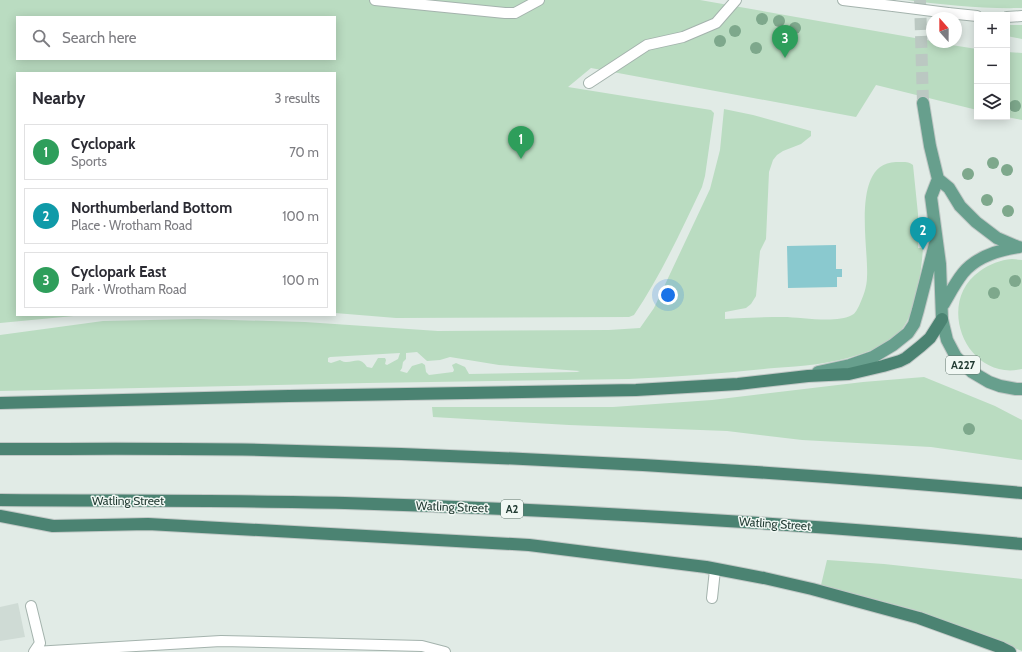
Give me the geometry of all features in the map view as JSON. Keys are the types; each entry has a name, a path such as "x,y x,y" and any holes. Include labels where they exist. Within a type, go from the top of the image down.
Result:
{"highway":[{"path":"0,402 349,394 636,390 738,384 808,376 849,374 900,361 930,338 942,319"},
{"path":"0,449 255,450 516,458 769,473 1021,493"},
{"name":"Watling Street","path":"0,500 320,503 497,509 809,526 1022,544"},
{"path":"0,516 52,526 148,524 529,545 706,567 812,589 919,618 1010,652"}],"main road":[{"name":"A227","path":"923,103 930,146 938,178 949,188 960,206 976,222 997,238 1021,247"},
{"name":"A227","path":"938,178 931,197 937,236 943,305 942,319 950,345 956,357 967,368 989,382 1007,388 1022,389"},
{"path":"808,376 824,370 850,365 869,358 893,345 908,333 912,328 918,310 937,236"},
{"name":"A227","path":"943,305 959,279 969,267 991,254 1021,247"}],"lane":[{"path":"375,0 505,13 515,13 537,1"},
{"path":"589,83 647,45 683,37 716,23 736,0"},
{"path":"843,0 974,16"},
{"path":"1010,17 1022,16"},
{"path":"712,598 715,570"},
{"path":"31,606 40,643 34,652 221,641 422,646 446,652"}],"shaded area":[{"path":"18,603 25,637 0,641 0,607"}],"green space":[{"path":"0,0 700,0 926,40 926,48 962,48 962,47 974,49 974,109 876,85 856,117 591,68 568,87 711,110 714,113 705,176 702,187 653,284 634,315 629,317 396,318 336,313 336,72 16,72 16,316 74,316 0,323"},
{"path":"907,0 1022,0 1022,8 964,6"},
{"path":"1010,25 1022,25 1022,39 1010,37"},
{"path":"1010,52 1022,53 1022,120 1010,118"},
{"path":"724,109 753,115 811,131 811,136 801,144 783,151 773,160 769,172 766,239 760,251 756,296 751,304 746,308 725,312 725,319 783,317 828,320 845,318 853,314 860,303 867,277 865,209 867,191 872,176 882,166 896,162 907,162 913,165 918,214 918,248 923,248 915,302 907,321 898,334 870,351 827,363 666,377 629,379 0,391 0,335 103,321 198,319 305,322 438,331 609,330 640,328 654,308 710,189 720,150","holes":["417,352 427,361 440,360 450,357 499,365 580,371 469,374 465,367 456,363 452,365 454,370 453,372 429,375 426,372 425,365 422,363 412,366 407,373 400,371 403,362 406,359 406,353","400,353 398,359 387,365 385,364 385,358 378,358 372,368 367,367 364,363 357,360 348,362 340,360 331,363 328,362 328,358 330,357"]},
{"path":"1003,260 1022,260 1022,369 1003,370 986,364 972,352 963,337 959,319 959,302 966,285 980,271"},
{"path":"924,377 995,406 1022,420 1022,460 931,447 802,440 727,431 569,425 433,417 432,407 613,407 712,400 863,382"},
{"path":"827,560 884,564 1022,579 1022,651 919,611 821,585"}],"water":[{"path":"836,245 836,269 842,269 842,277 837,277 837,287 788,288 787,246"}],"tunnel":[{"path":"920,0 923,103"}],"place":[{"name":"Cyclopark East","path":"785,58"},
{"name":"Cyclopark","path":"521,159"},
{"name":"Northumberland Bottom","path":"923,250"}]}
